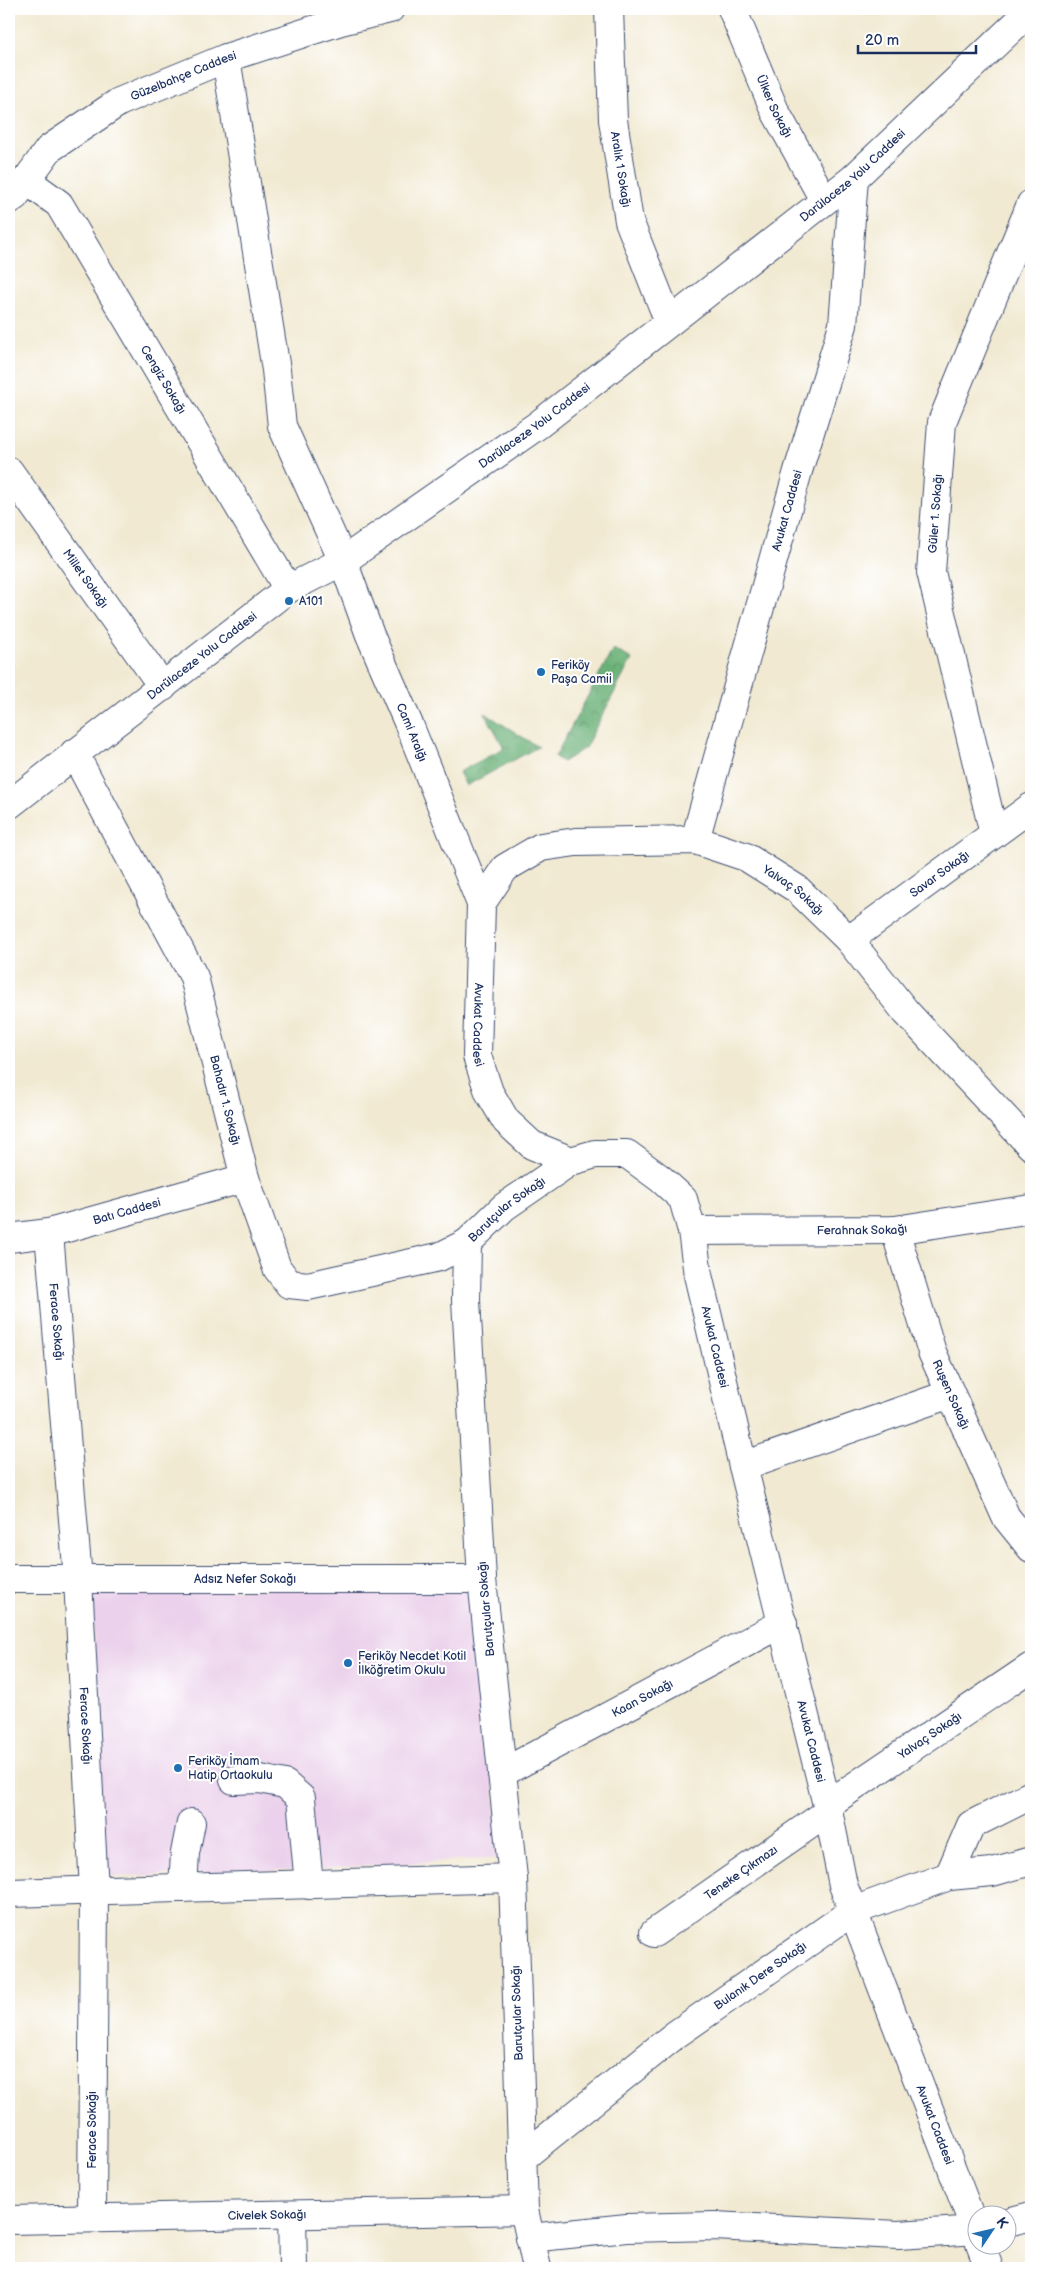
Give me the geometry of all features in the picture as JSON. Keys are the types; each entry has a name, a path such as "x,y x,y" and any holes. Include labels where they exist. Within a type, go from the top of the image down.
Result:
{"street":[{"name":"Güzelbahçe Caddesi","path":"9,200 15,196 49,149 119,102 226,58 341,21 390,9"},
{"name":"Aralık 1 Sokağı","path":"609,9 613,120 629,221 669,322"},
{"name":"Ülker Sokağı","path":"732,9 774,111 824,200"},
{"name":"Darülaceze Yolu Caddesi","path":"9,806 74,753 163,687 288,589 343,561 538,425 854,178 1031,10"},
{"name":"Cami Aralğı","path":"226,58 276,370 282,426 343,561 370,635 410,727 481,904"},
{"name":"Avukat Caddesi","path":"695,840 798,471 843,325 854,178"},
{"name":"Cengiz Sokağı","path":"26,180 58,204 288,589"},
{"name":"Güler 1. Sokağı","path":"994,834 931,572 942,422 1031,204"},
{"name":"Millet Sokağı","path":"9,471 163,687"},
{"name":"Bahadır 1. Sokağı","path":"74,753 194,977 245,1178 277,1268 289,1284 308,1286 439,1257 467,1243"},
{"name":"Savar Sokağı","path":"849,940 1031,807"},
{"name":"Yalvaç Sokağı","path":"481,904 505,868 541,847 576,842 695,840 746,857 797,889 849,940 906,1012 1031,1146"},
{"name":"Avukat Caddesi","path":"481,904 477,1056 489,1092 506,1121 532,1146 572,1161"},
{"name":"Barutçular Sokağı","path":"537,2268 524,2210 513,1878 482,1580 466,1300 467,1243 504,1207 572,1161 595,1154 626,1154 661,1179 683,1199 692,1231"},
{"name":"Batı Caddesi","path":"9,1238 49,1233 245,1178"},
{"name":"Ferahnak Sokağı","path":"692,1231 895,1230 1031,1209"},
{"name":"Ruşen Sokağı","path":"895,1230 932,1352 1006,1517 1031,1548"},
{"name":"Avukat Caddesi","path":"692,1231 698,1275 827,1809 842,1885 968,2210"},
{"name":"Ferace Sokağı","path":"49,1233 78,1579 94,1891 92,2218"},
{"path":"743,1466 950,1394"},
{"name":"Adsız Nefer Sokağı","path":"9,1579 482,1580"},
{"name":"Kaan Sokağı","path":"502,1773 783,1623"},
{"name":"Yalvaç Sokağı","path":"827,1809 1031,1666"},
{"path":"234,1780 260,1779 285,1784 301,1798 309,1885"},
{"path":"949,1876 971,1825 1031,1795"},
{"name":"Teneke Çıkmazı","path":"654,1933 827,1809"},
{"path":"183,1888 185,1854 191,1823"},
{"name":"Bulanık Dere Sokağı","path":"522,2158 675,2035 853,1911 949,1876 992,1872 1031,1861"},
{"path":"9,1892 513,1878"},
{"name":"Civelek Sokağı","path":"9,2220 524,2210"},
{"path":"292,2214 292,2268"},
{"path":"1018,2219 1031,2216"},
{"path":"530,2238 627,2228 714,2226 898,2235 968,2236"},
{"name":"Avukat Caddesi","path":"984,2254 989,2268"}],"shaded area":[{"path":"478,1585 499,1858 308,1869 103,1877 92,1593"}],"green space":[{"path":"613,649 632,659 585,748 563,762 555,757"},
{"path":"485,713 538,747 466,786 459,772 504,748"}],"place":[{"name":"A101","path":"289,601"},
{"name":"Feriköy Paşa Camii","path":"541,672"},
{"name":"Feriköy Necdet Kotil İlköğretim Okulu","path":"348,1663"},
{"name":"Feriköy İmam Hatip Ortaokulu","path":"178,1768"}]}
